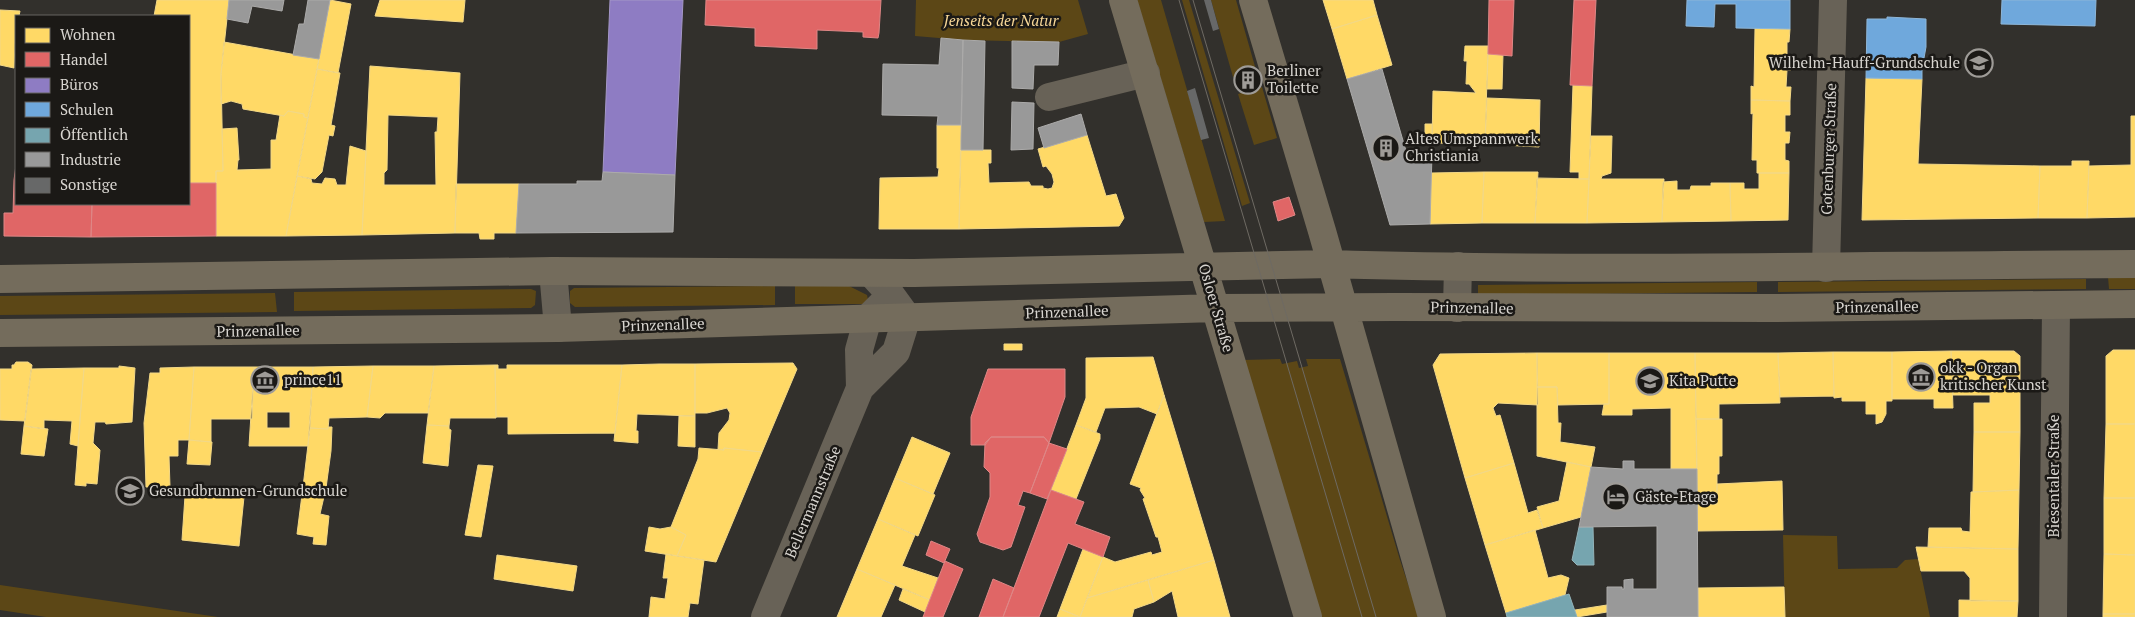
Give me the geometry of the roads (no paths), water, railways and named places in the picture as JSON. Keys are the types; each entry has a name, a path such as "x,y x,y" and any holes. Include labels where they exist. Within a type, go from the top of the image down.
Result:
{"main road":[{"name":"Osloer Straße","path":"1123,0 1308,617"},
{"path":"1253,0 1344,307 1432,617"},
{"path":"0,279 553,271 914,273 1204,265 1331,264 1826,268 2135,264"},
{"name":"Prinzenallee","path":"0,334 558,328 1216,308 1769,308 2135,304"}],"street":[{"name":"Gotenburger Straße","path":"1826,268 1833,0"},
{"path":"1049,97 1146,73"},
{"path":"1457,308 1458,266"},
{"path":"553,271 558,328"},
{"path":"871,273 891,295 907,317"},
{"name":"Bellermannstraße","path":"860,388 859,350 868,318 914,273"},
{"name":"Biesentaler Straße","path":"2053,617 2056,306"},
{"name":"Bellermannstraße","path":"765,617 860,388 896,352 907,317"}],"tram line":[{"path":"1179,0 1362,617"},
{"path":"1193,0 1376,617"}],"place":[{"name":"Wilhelm-Hauff-Grundschule","path":"1979,63"},
{"name":"Berliner Toilette","path":"1248,80"},
{"name":"Altes Umspannwerk Christiania","path":"1386,148"},
{"name":"okk - Organ kritischer Kunst","path":"1921,377"},
{"name":"prince11","path":"265,380"},
{"name":"Kita Putte","path":"1650,381"},
{"name":"Gesundbrunnen-Grundschule","path":"130,491"},
{"name":"Gäste-Etage","path":"1616,497"}],"park label":[{"name":"Jenseits der Natur","path":"1001,21"}]}
